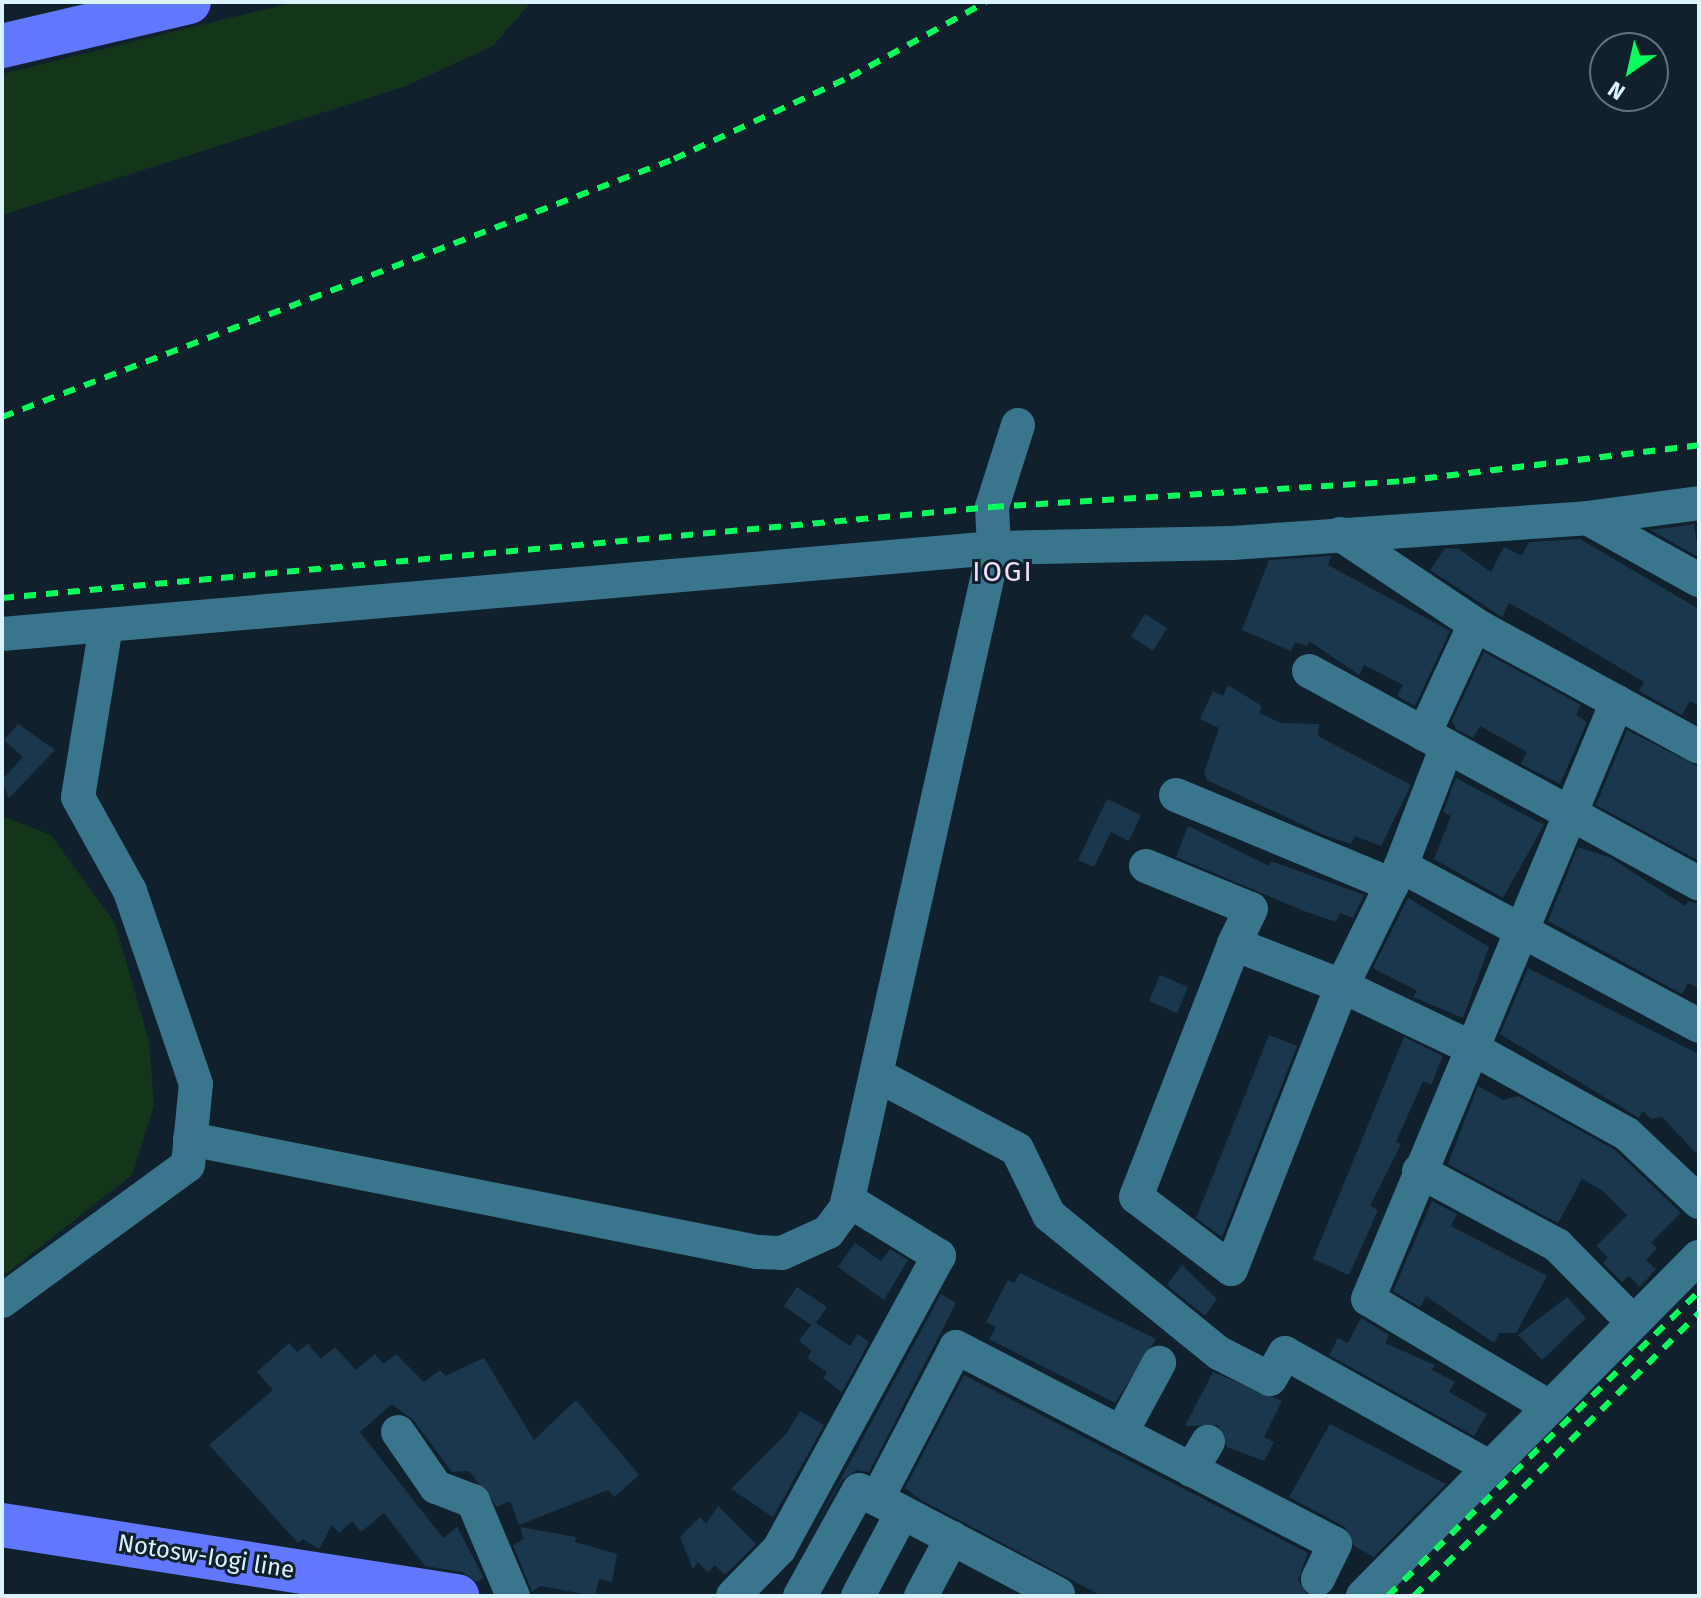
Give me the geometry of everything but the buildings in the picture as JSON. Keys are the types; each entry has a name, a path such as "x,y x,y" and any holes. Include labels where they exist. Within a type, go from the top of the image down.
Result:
{"main road":[{"path":"2,46 189,2"},
{"name":"Notosw-Iogi line","path":"2,1525 301,1584 457,1596"}],"street":[{"path":"190,1139 757,1252 782,1253 828,1232 848,1200 994,548 992,507 1018,425"},
{"path":"2,634 994,548 1340,534 1587,518 1699,503"},
{"path":"1587,518 1699,580"},
{"path":"1340,534 1475,624 1699,747"},
{"path":"1146,866 1251,909 1234,944 1136,1197 1231,1269 1342,986 1396,875 1475,624"},
{"path":"2,1301 26,1289 119,1210 177,1177 188,1165 196,1084 130,891 78,797 106,626"},
{"path":"1309,671 1699,884"},
{"path":"1546,1405 1368,1299 1617,702"},
{"path":"1176,795 1396,875 1520,931 1699,1026"},
{"path":"1234,944 1342,986 1472,1048 1627,1134 1699,1202"},
{"path":"877,1075 1017,1149 1049,1215 1219,1353 1270,1379 1285,1353 1487,1466"},
{"path":"1419,1171 1557,1245 1633,1322"},
{"path":"733,1596 779,1549 939,1256 848,1200"},
{"path":"1363,1596 1546,1405 1699,1257"},
{"path":"858,1596 890,1506 956,1347 1121,1433 1199,1456 1335,1544 1318,1579"},
{"path":"1121,1433 1159,1363"},
{"path":"398,1432 436,1487 473,1501 513,1596"},
{"path":"800,1596 859,1490 1059,1595"},
{"path":"921,1596 952,1538"}],"green space":[{"path":"295,2 531,2 493,46 406,86 2,215 2,74"},
{"path":"2,816 51,835 115,923 149,1041 154,1106 132,1175 2,1277"}],"railway":[{"path":"2,417 674,159 850,77 986,2"},
{"path":"2,598 992,507 1403,481 1699,445"},
{"path":"1388,1596 1699,1291"},
{"path":"1414,1596 1699,1313"}],"district":[{"name":"IOGI","path":"1003,572"}]}
